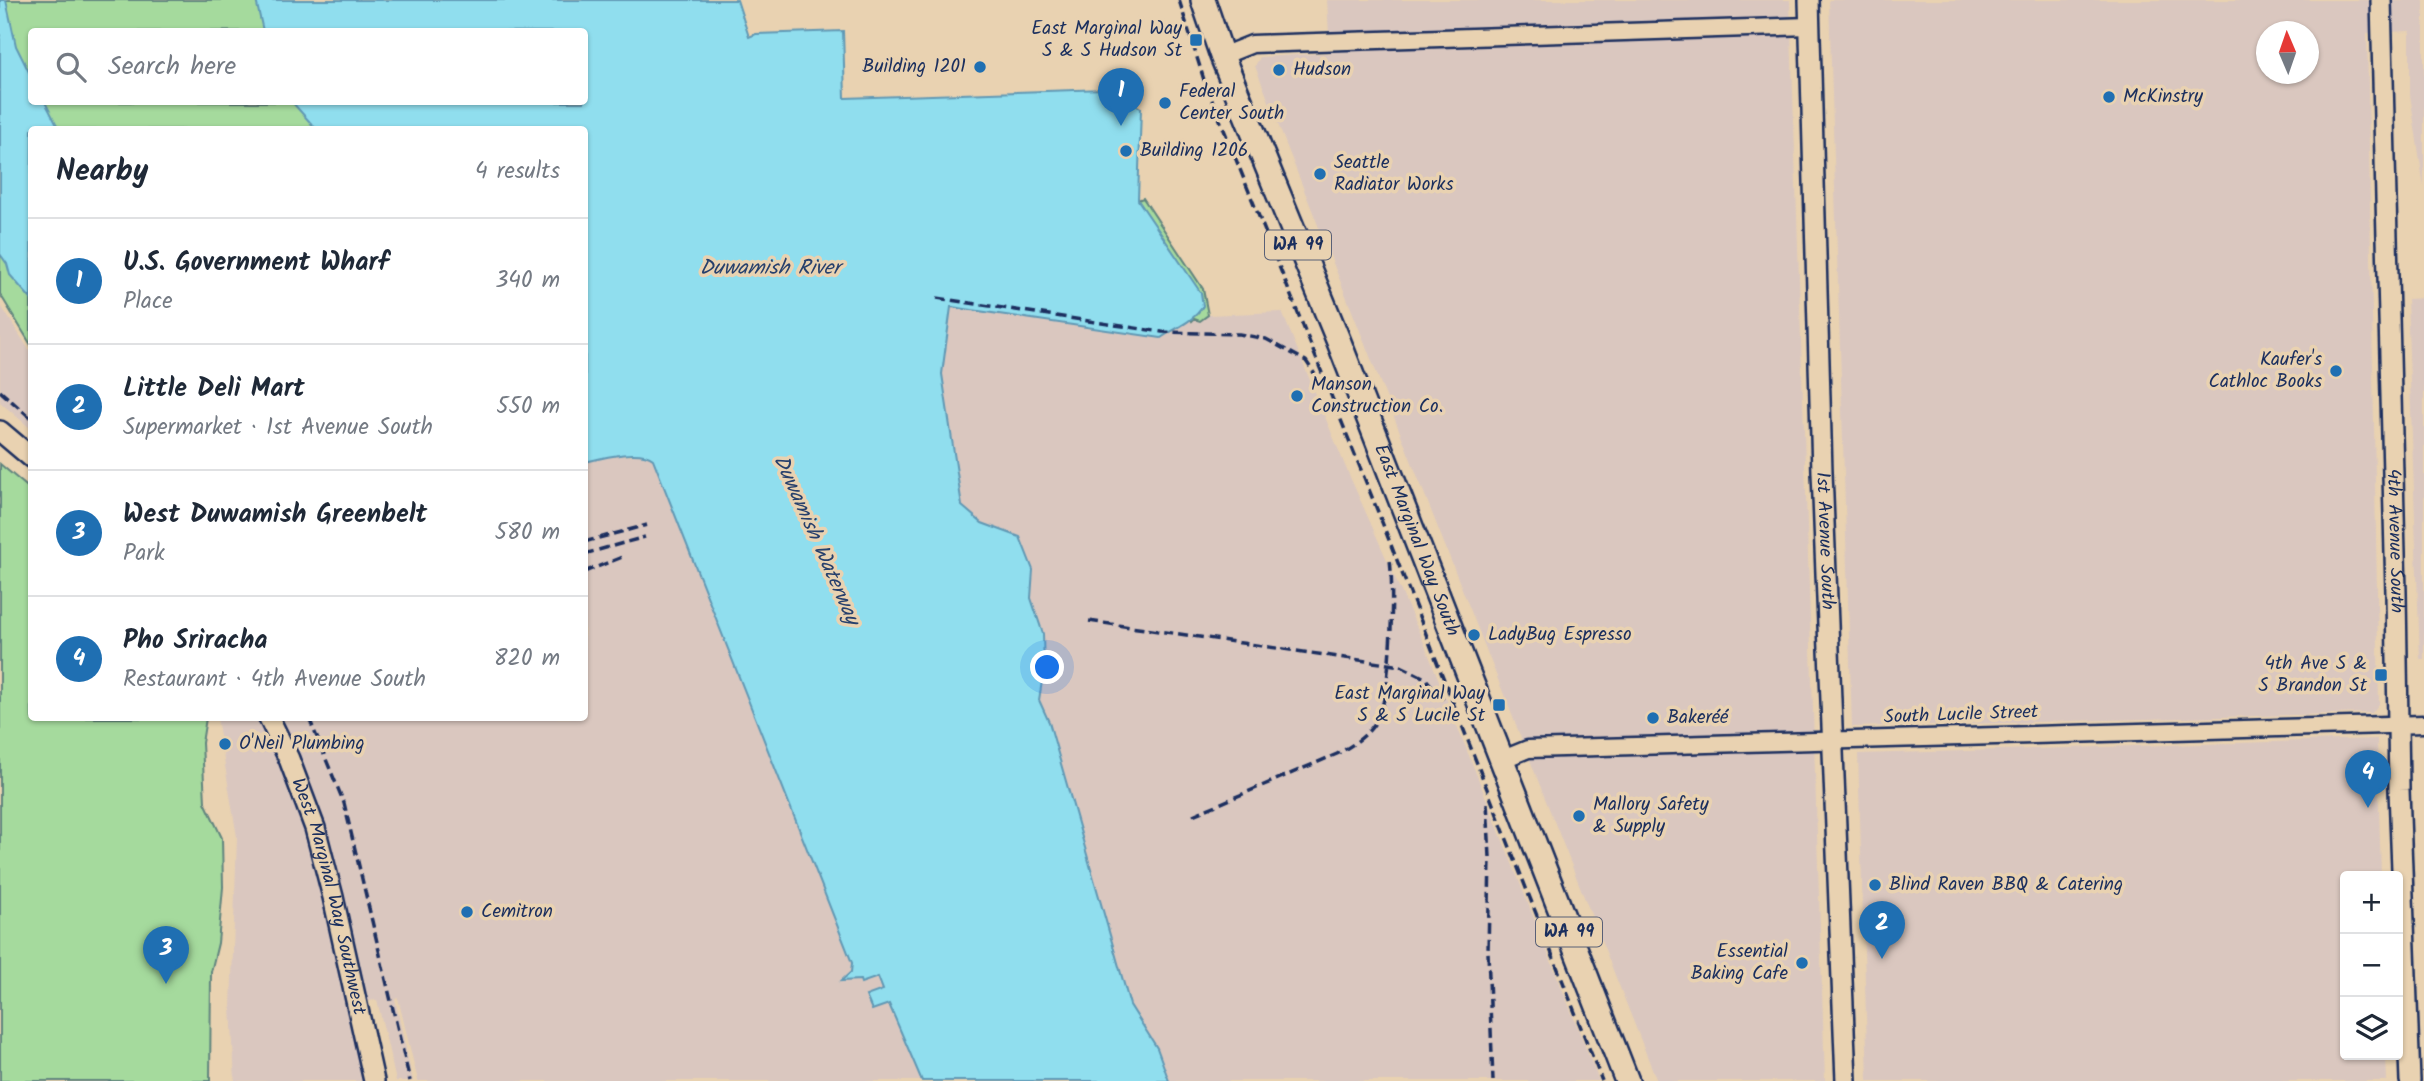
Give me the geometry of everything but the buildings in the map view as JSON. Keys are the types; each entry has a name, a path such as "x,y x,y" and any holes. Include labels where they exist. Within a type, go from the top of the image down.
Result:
{"highway":[{"name":"East Marginal Way South","path":"1203,0 1222,57 1339,342 1628,1081"}],"main road":[{"name":"1st Avenue South","path":"1809,0 1822,485 1846,1081"},
{"name":"4th Avenue South","path":"2381,0 2410,1081"},
{"path":"0,431 28,455"},
{"name":"West Marginal Way Southwest","path":"270,721 289,759 315,828 374,1081"}],"street":[{"path":"1222,57 1252,44 1810,26"},
{"name":"South Lucile Street","path":"1501,760 1528,749 2424,724"}],"shaded area":[{"path":"1327,0 1790,0 1825,1081 1657,1081 1255,66 1260,57 1330,53"},
{"path":"1829,0 2424,0 2424,187 2410,95 2410,31 2367,33 2379,704 2372,713 1852,727"},
{"path":"2424,298 2424,659 2420,659 2407,299"},
{"path":"0,304 28,348 28,426 0,402"},
{"path":"896,306 1203,306 1208,315 1282,312 1346,468 1424,643 1599,1081 1169,1081 1157,1048 1130,1005 1049,722 1039,700 1044,669 1043,634 1031,598 1033,570 1020,537 982,523 962,507"},
{"path":"639,452 653,459 853,963 851,972 843,980 860,980 862,983 878,977 883,990 872,1010 889,1004 922,1081 418,1081 398,998 395,999 413,1081 396,1081 377,1000 351,1003 369,1081 235,1081 231,1007 237,837 218,721 588,721 588,461 614,455 631,456"},
{"path":"2377,739 2381,871 2340,871 2340,1060 2386,1060 2387,1081 1868,1081 1858,754"}],"green space":[{"path":"0,0 306,0 319,28 28,28 28,105 377,105 441,126 31,126"},
{"path":"0,188 28,217 28,340 0,294"},
{"path":"1143,198 1203,289 1208,315 1200,321 1192,321 1127,204"},
{"path":"0,464 28,487 28,721 206,721 202,743 205,802 222,838 223,887 218,943 211,972 210,1081 0,1081"}],"water":[{"path":"0,0 6,0 16,46 28,70 28,105 47,105 57,126 28,126 28,296 10,275 0,254"},
{"name":"Duwamish River","path":"256,0 737,0 749,37 756,34 843,31 845,98 1105,89 1141,108 1138,200 1201,293 1203,306 1199,312 1161,338 951,307 942,374 962,506 982,523 1020,537 1033,570 1031,598 1043,634 1044,669 1039,700 1049,722 1130,1005 1157,1048 1169,1081 922,1081 889,1004 872,1010 866,996 883,990 878,977 861,983 860,980 841,981 851,972 852,963 653,459 630,454 588,461 588,126 313,126 295,105 588,105 588,28 262,28"}],"railway":[{"path":"1179,0 1204,80 1602,1081"},
{"path":"937,298 1162,332 1239,334 1266,339 1306,361 1318,379"},
{"path":"0,391 28,416"},
{"path":"588,541 647,525"},
{"path":"588,553 645,537"},
{"path":"588,570 625,556"},
{"path":"1193,815 1337,754 1370,730 1382,706 1389,666 1390,560"},
{"path":"1089,621 1401,666 1425,678 1446,703"},
{"path":"310,721 344,803 410,1081"},
{"path":"1487,803 1490,857 1488,952 1493,1081"}],"place":[{"name":"East Marginal Way S & S Hudson St","path":"1196,40"},
{"name":"Building 1201","path":"980,67"},
{"name":"Hudson","path":"1279,70"},
{"name":"McKinstry","path":"2109,97"},
{"name":"Federal Center South","path":"1165,103"},
{"name":"U.S. Government Wharf","path":"1121,126"},
{"name":"Building 1206","path":"1126,151"},
{"name":"Seattle Radiator Works","path":"1320,174"},
{"name":"Kaufer's Cathloc Books","path":"2336,371"},
{"name":"Manson Construction Co.","path":"1297,396"},
{"name":"LadyBug Espresso","path":"1474,635"},
{"name":"4th Ave S & S Brandon St","path":"2381,675"},
{"name":"East Marginal Way S & S Lucile St","path":"1499,705"},
{"name":"Bakeréé","path":"1653,718"},
{"name":"O'Neil Plumbing","path":"225,744"},
{"name":"Pho Sriracha","path":"2368,808"},
{"name":"Mallory Safety & Supply","path":"1579,816"},
{"name":"Blind Raven BBQ & Catering","path":"1875,885"},
{"name":"Cemitron","path":"467,912"},
{"name":"Little Deli Mart","path":"1882,959"},
{"name":"Essential Baking Cafe","path":"1802,963"},
{"name":"West Duwamish Greenbelt","path":"166,984"}],"water label":[{"name":"Duwamish Waterway","path":"816,540"}]}
